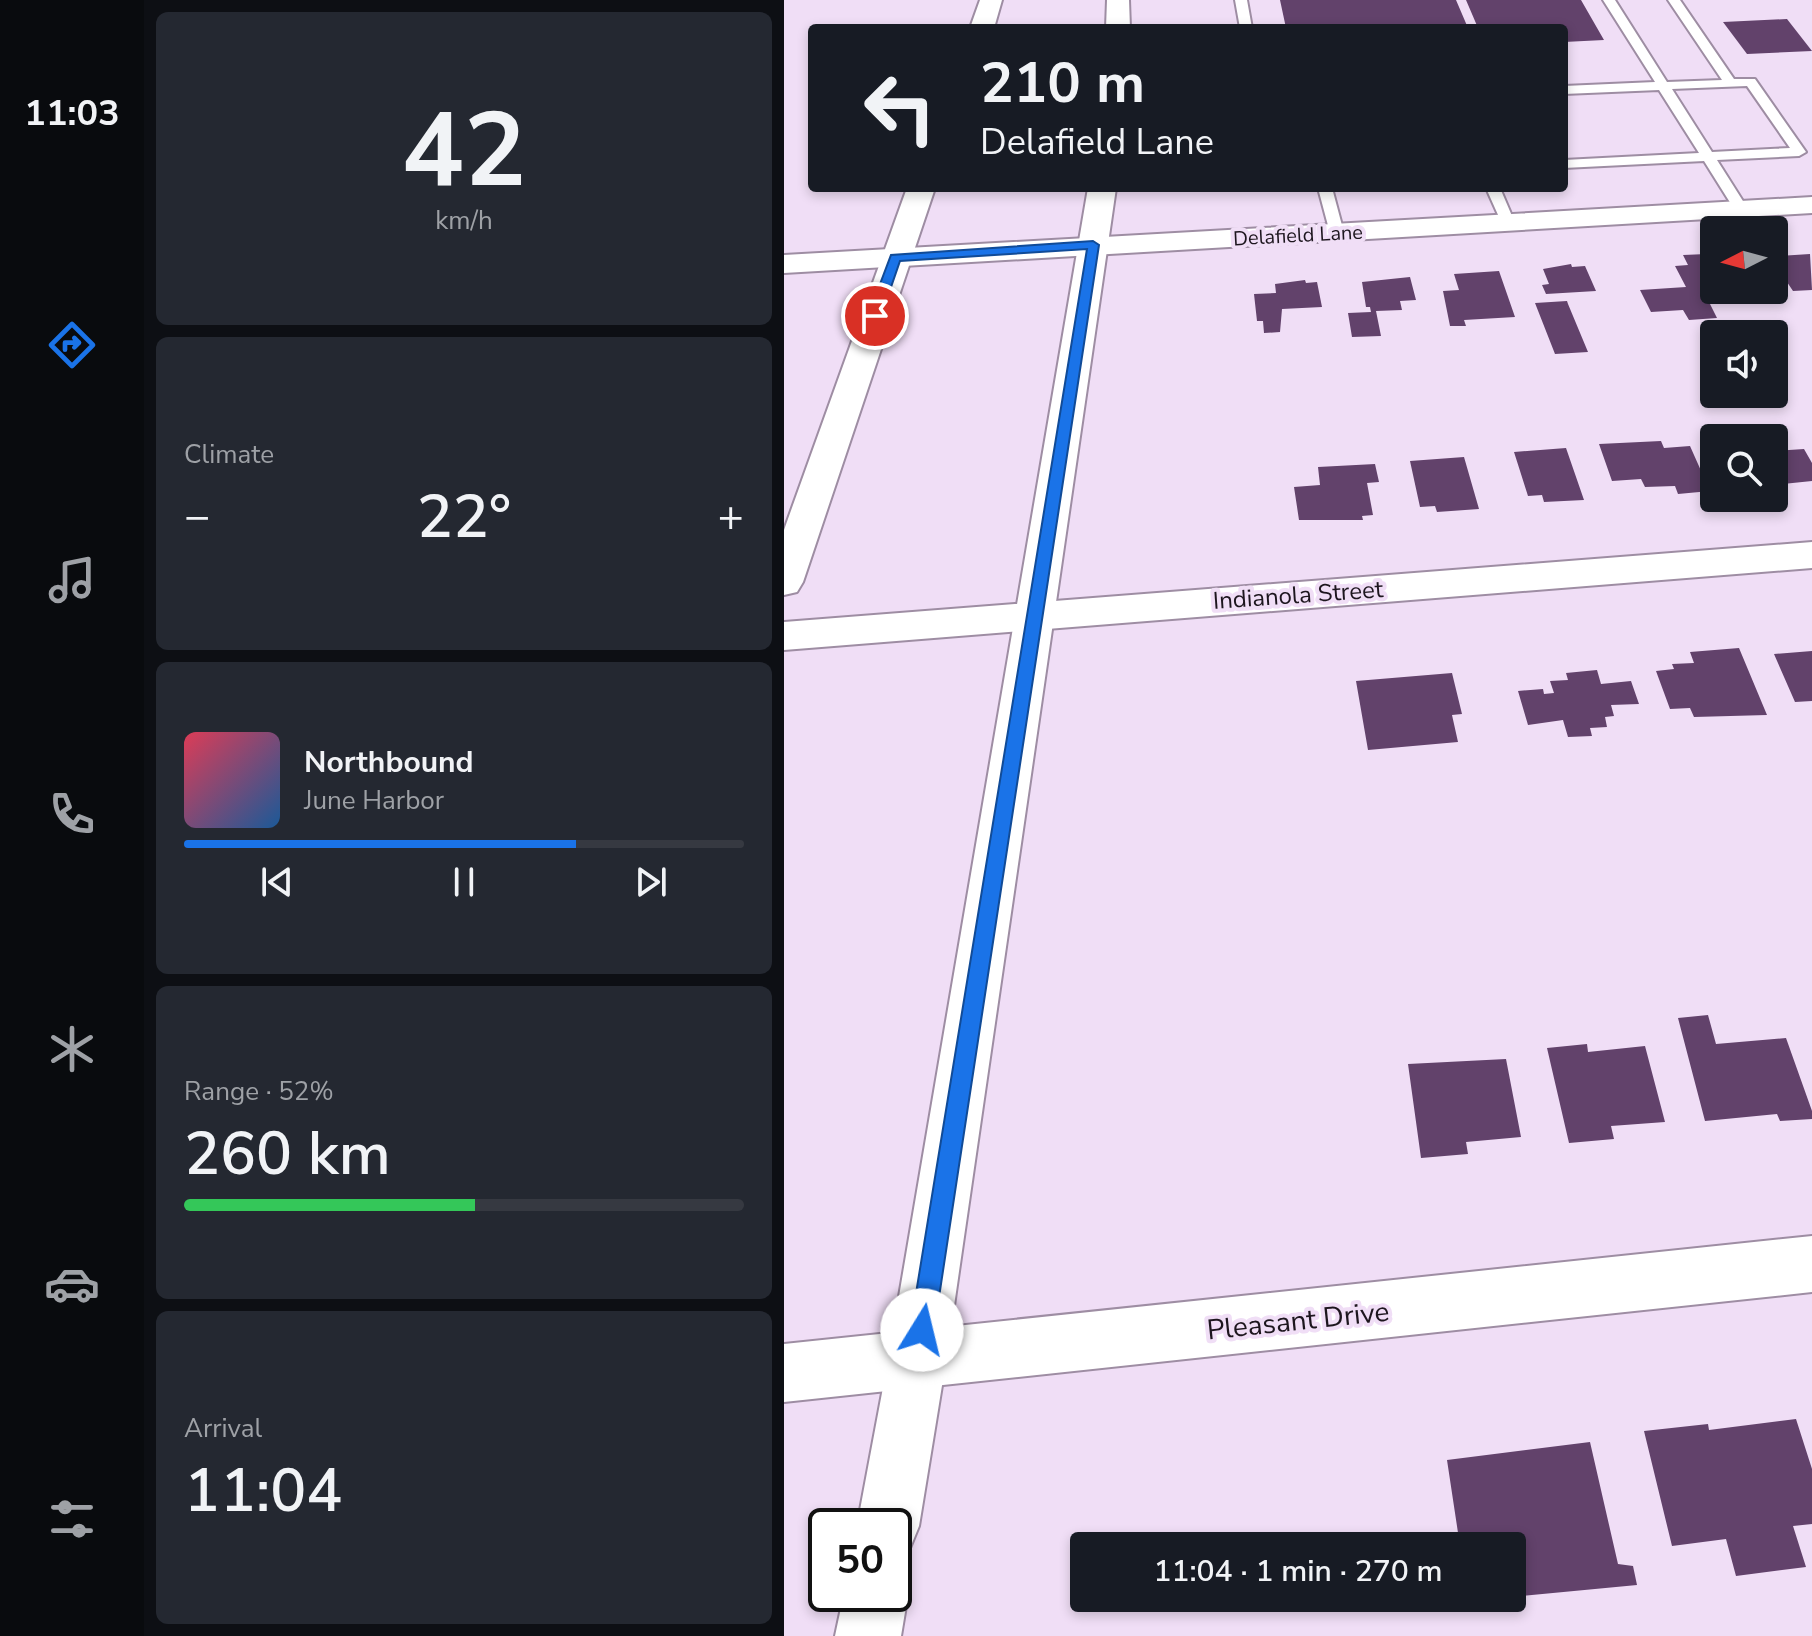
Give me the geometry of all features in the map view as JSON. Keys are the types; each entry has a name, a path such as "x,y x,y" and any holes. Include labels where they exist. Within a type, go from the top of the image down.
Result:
{"street":[{"path":"983,24 991,0"},
{"path":"1118,0 1118,24"},
{"path":"784,582 919,192"},
{"path":"891,1508 1101,192"},
{"name":"Delafield Lane","path":"784,264 1812,205"},
{"name":"Indianola Street","path":"784,636 1812,555"},
{"name":"Pleasant Drive","path":"784,1373 1812,1264"},
{"path":"868,1636 873,1612"}],"lane":[{"path":"1241,0 1245,24"},
{"path":"1609,0 1741,209"},
{"path":"1674,0 1730,83"},
{"path":"1568,90 1751,82 1799,152 1568,164"},
{"path":"1326,192 1337,233"},
{"path":"1495,192 1508,223"}],"building":[{"path":"1280,0 1456,0 1466,24 1285,24"},
{"path":"1466,0 1581,0 1604,40 1568,42 1568,24 1476,24"},
{"path":"1787,19 1812,51 1747,54 1723,22"},
{"path":"1700,254 1700,304 1710,304 1717,318 1689,320 1683,310 1651,312 1640,290 1686,287 1675,266 1688,265 1683,255"},
{"path":"1810,254 1812,290 1793,291 1788,284 1788,255"},
{"path":"1571,264 1572,267 1585,266 1596,291 1546,294 1542,285 1549,284 1543,269"},
{"path":"1499,271 1515,317 1464,320 1466,326 1450,326 1443,291 1459,290 1454,274"},
{"path":"1410,277 1416,300 1400,301 1402,310 1376,311 1381,336 1352,337 1348,313 1371,312 1370,307 1366,307 1362,282"},
{"path":"1305,280 1306,283 1317,282 1322,307 1282,309 1280,332 1264,333 1263,321 1257,321 1254,294 1276,293 1275,284"},
{"path":"1567,301 1588,352 1555,354 1535,303"},
{"path":"1661,441 1664,448 1690,446 1700,468 1700,492 1678,494 1675,486 1645,487 1641,479 1612,481 1599,444"},
{"path":"1566,448 1584,500 1544,502 1542,495 1528,496 1514,452"},
{"path":"1804,449 1812,463 1812,481 1788,484 1788,450"},
{"path":"1464,457 1479,509 1437,512 1435,506 1420,507 1410,461"},
{"path":"1375,464 1379,482 1367,483 1373,515 1362,516 1363,520 1299,520 1294,487 1320,485 1318,467"},
{"path":"1739,648 1767,715 1694,717 1690,708 1670,709 1656,671 1674,669 1672,664 1694,663 1690,652"},
{"path":"1812,651 1812,701 1795,702 1774,654"},
{"path":"1597,670 1601,684 1631,681 1639,704 1611,705 1614,716 1605,717 1607,727 1590,728 1592,736 1568,737 1563,720 1528,725 1518,691 1543,689 1544,694 1554,693 1550,681 1568,680 1566,673"},
{"path":"1452,673 1462,714 1452,715 1458,742 1368,750 1356,681"},
{"path":"1708,1015 1716,1044 1786,1038 1812,1111 1812,1119 1780,1121 1777,1114 1705,1121 1678,1018"},
{"path":"1587,1044 1588,1052 1645,1046 1665,1122 1611,1126 1614,1139 1569,1143 1547,1048"},
{"path":"1506,1059 1521,1137 1466,1142 1468,1154 1421,1158 1408,1064"},
{"path":"1796,1419 1812,1469 1812,1524 1793,1526 1806,1567 1736,1576 1726,1539 1672,1546 1644,1431 1708,1424 1709,1430"},
{"path":"1590,1442 1618,1564 1633,1566 1637,1585 1526,1596 1526,1532 1458,1532 1447,1460"}],"route":[{"path":"875,316 895,257 1093,245 922,1330"}]}
